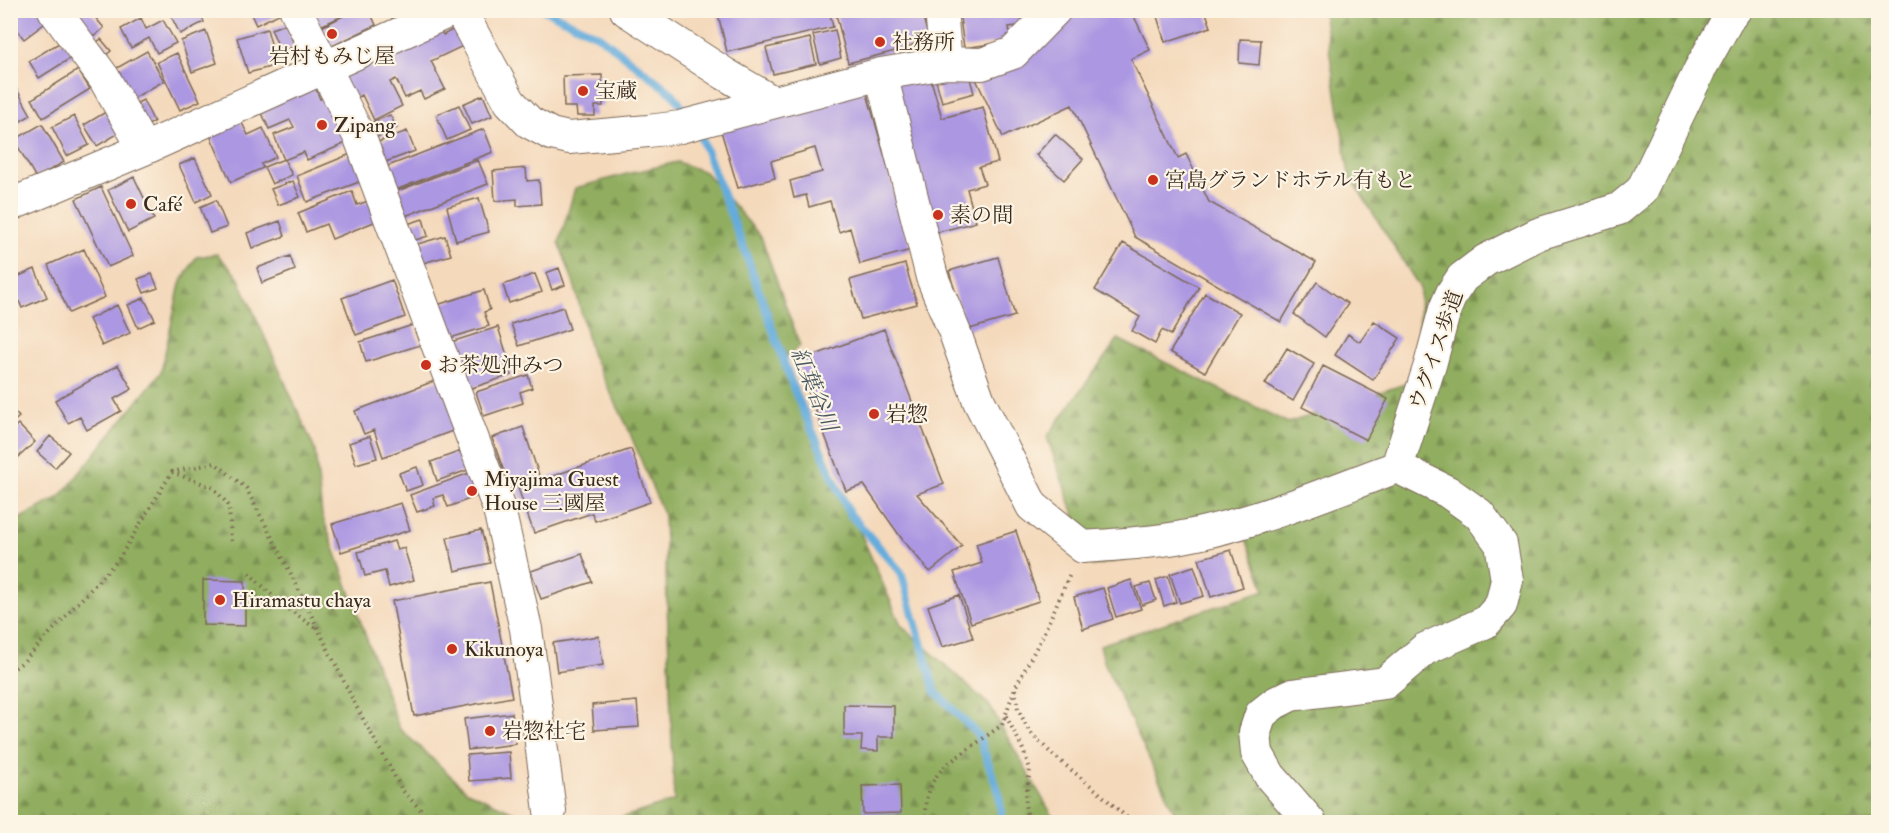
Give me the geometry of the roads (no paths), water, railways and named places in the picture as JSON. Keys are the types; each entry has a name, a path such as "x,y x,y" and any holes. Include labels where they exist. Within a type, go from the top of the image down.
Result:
{"street":[{"path":"54,10 104,78 144,149"},
{"path":"296,10 360,138 499,509 526,629 550,811"},
{"path":"10,205 144,149 452,10"},
{"path":"460,10 510,102 529,122 551,134 569,138 695,123 881,74 946,63 981,64 1013,53 1055,10"},
{"path":"626,10 773,102"},
{"path":"941,10 946,63"},
{"name":"ウグイス歩道","path":"1397,467 1430,365 1445,309 1462,278 1486,260 1538,234 1619,209 1642,190 1700,69 1735,10"},
{"path":"881,74 932,277 979,401 1032,506 1083,547 1146,542 1213,530 1251,520 1397,467 1448,492 1479,514 1501,544 1507,580 1502,605 1486,622 1425,648 1385,683 1291,695 1275,703 1261,714 1255,732 1257,753 1270,776 1310,822"}],"waterway":[{"name":"紅葉谷川","path":"544,10 599,36 673,94 690,119"},
{"name":"紅葉谷川","path":"698,130 746,254 794,390 849,513 901,572 935,691 978,735 999,793 1002,822"}],"place":[{"name":"岩村もみじ屋","path":"332,34"},
{"name":"社務所","path":"880,42"},
{"name":"宝蔵","path":"583,91"},
{"name":"Zipang","path":"322,125"},
{"name":"宮島グランドホテル有もと","path":"1153,180"},
{"name":"Café","path":"131,204"},
{"name":"素の間","path":"938,215"},
{"name":"お茶処沖みつ","path":"426,365"},
{"name":"岩惣","path":"874,414"},
{"name":"Miyajima Guest House 三國屋","path":"472,491"},
{"name":"Hiramastu chaya","path":"220,600"},
{"name":"Kikunoya","path":"452,649"},
{"name":"岩惣社宅","path":"490,731"}]}
